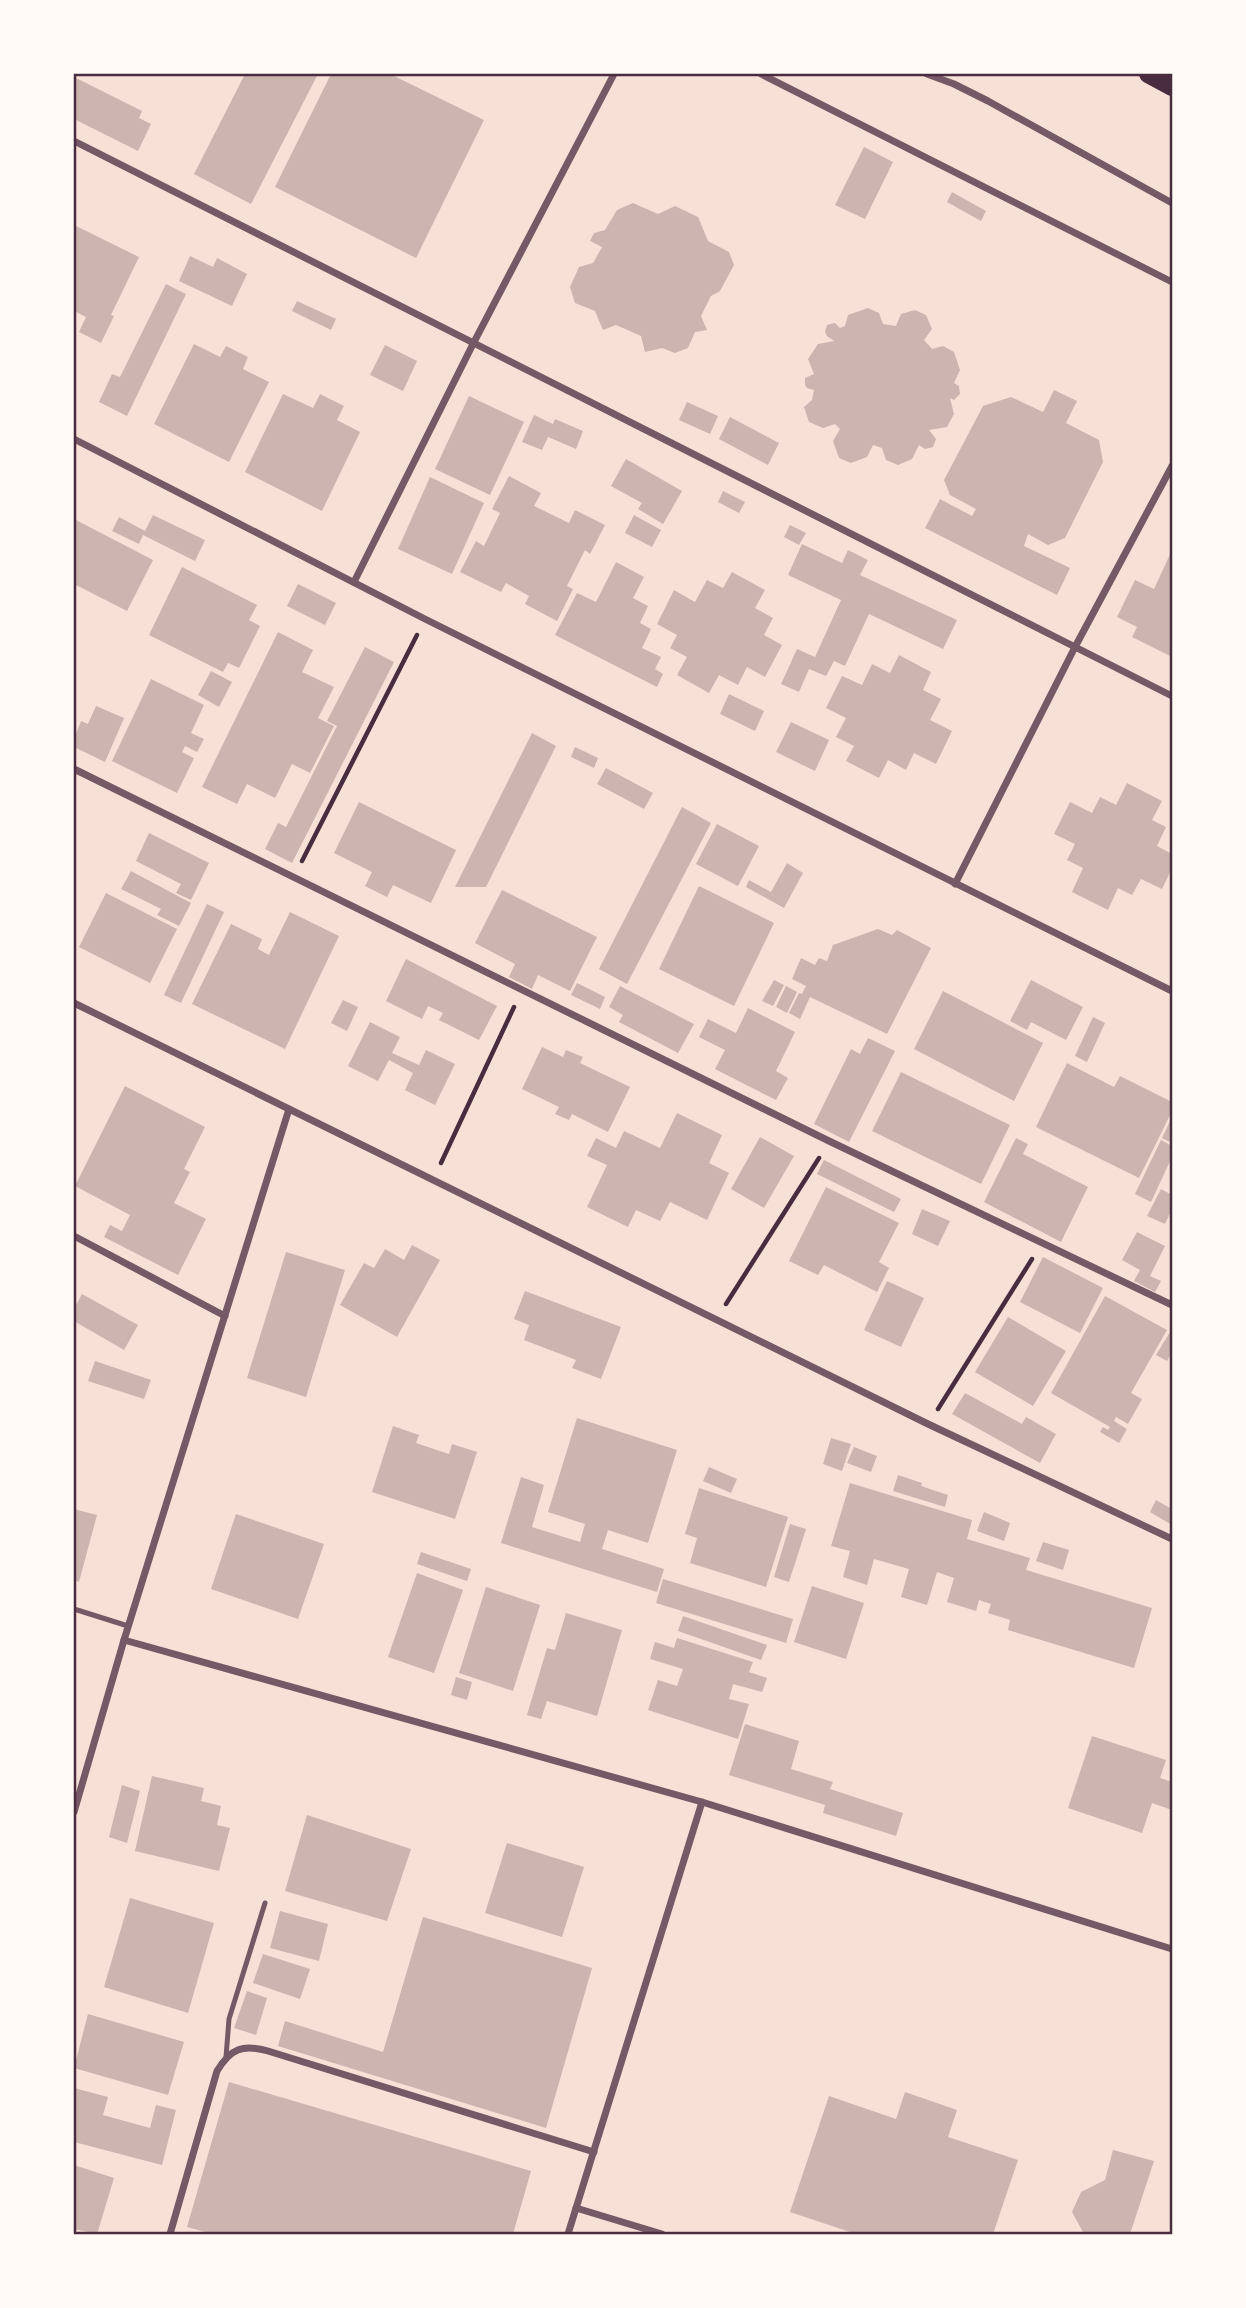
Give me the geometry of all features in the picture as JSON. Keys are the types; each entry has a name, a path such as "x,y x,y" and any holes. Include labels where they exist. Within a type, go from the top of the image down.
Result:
{"main road":[{"path":"1148,74 1172,87"}],"street":[{"path":"354,582 473,344 614,74"},
{"path":"761,74 1172,282"},
{"path":"927,74 988,101 1172,203"},
{"path":"74,141 1172,696"},
{"path":"74,439 425,619 1172,991"},
{"path":"955,884 1075,647 1172,466"},
{"path":"74,769 830,1141 1172,1305"},
{"path":"74,1003 928,1424 1172,1539"},
{"path":"74,1812 128,1626 289,1109"},
{"path":"74,1236 225,1315"},
{"path":"124,1640 702,1802 1172,1949"},
{"path":"568,2235 702,1802"},
{"path":"170,2235 217,2071 226,2057 238,2049 254,2047 594,2152"},
{"path":"576,2208 662,2235"}],"lane":[{"path":"74,1609 128,1626"},
{"path":"226,2057 229,2019 265,1903"}],"path":[{"path":"294,878 425,619"},
{"path":"433,1180 522,990"},
{"path":"716,1320 830,1141"},
{"path":"928,1424 1042,1243"}],"building":[{"path":"245,74 318,74 251,204 194,174"},
{"path":"331,74 390,74 484,120 416,258 275,187"},
{"path":"74,77 142,111 139,118 151,124 138,151 74,119"},
{"path":"864,147 893,162 865,219 835,205"},
{"path":"952,192 986,211 981,221 947,202"},
{"path":"633,203 658,214 675,206 698,217 708,241 729,252 734,265 720,291 711,296 701,316 707,330 695,332 688,348 675,353 662,348 645,352 641,336 616,325 603,330 595,311 575,303 570,287 579,267 593,263 602,247 590,241 594,233 605,230 617,210"},
{"path":"74,225 139,257 111,315 114,316 101,343 79,332 86,317 74,311"},
{"path":"190,256 213,267 217,258 247,274 232,306 179,281"},
{"path":"166,284 186,294 127,416 99,402 112,374 120,377"},
{"path":"297,301 336,319 331,330 292,311"},
{"path":"868,308 879,313 883,324 896,326 901,314 915,310 926,315 932,329 924,340 932,349 943,346 954,352 960,370 954,383 959,386 960,394 954,400 950,398 954,414 947,427 929,430 936,439 933,447 925,449 919,445 912,459 898,465 886,460 882,448 873,445 867,457 851,463 839,458 833,441 840,429 835,424 823,428 809,422 804,407 812,400 814,390 805,385 805,378 814,374 808,359 818,344 834,341 825,332 827,325 835,323 840,328 845,326 848,315"},
{"path":"194,344 220,357 226,346 248,357 243,369 269,382 229,462 154,424"},
{"path":"385,345 417,361 403,391 370,375"},
{"path":"1054,390 1077,401 1066,423 1099,440 1103,462 1065,538 1048,545 1028,534 1024,546 1070,568 1057,595 925,528 940,499 972,516 976,509 950,495 944,480 983,406 1011,397 1043,412"},
{"path":"283,394 313,408 320,394 344,406 337,420 360,432 322,511 245,472"},
{"path":"469,396 524,422 490,495 435,469"},
{"path":"687,402 718,416 710,434 679,420"},
{"path":"534,415 553,424 555,419 583,431 576,449 548,437 542,450 522,442"},
{"path":"730,417 779,443 768,465 719,439"},
{"path":"626,459 682,491 663,524 638,509 642,503 611,486"},
{"path":"509,476 541,493 534,506 569,523 575,510 605,525 590,554 585,550 567,586 573,589 557,621 525,604 529,596 506,583 501,592 460,572 476,541 484,546 500,513 492,509"},
{"path":"430,477 484,503 452,574 398,549"},
{"path":"723,491 745,502 739,513 718,502"},
{"path":"153,515 205,540 195,561 143,535 139,544 112,531 119,517 145,531"},
{"path":"634,515 661,530 652,547 625,533"},
{"path":"74,519 153,560 127,611 74,584"},
{"path":"790,525 806,533 799,545 784,537"},
{"path":"802,544 842,563 848,550 868,560 860,575 957,620 943,649 869,614 845,666 834,661 826,676 809,669 799,692 781,684 797,649 815,657 841,600 788,575"},
{"path":"1172,550 1172,657 1132,637 1137,627 1117,617 1135,580 1154,589"},
{"path":"616,562 644,577 633,598 648,606 640,623 651,629 642,648 661,657 655,669 663,674 657,687 555,635 577,593 596,602"},
{"path":"182,567 257,605 249,620 260,626 239,668 228,663 223,672 149,635"},
{"path":"732,572 765,590 755,608 773,618 764,635 782,645 765,677 747,667 738,685 719,675 709,693 677,675 687,657 670,648 677,635 657,624 674,590 695,602 707,580 723,588"},
{"path":"298,584 336,603 325,625 287,606"},
{"path":"278,632 313,650 302,672 334,687 318,718 334,726 310,773 292,764 275,798 247,784 237,804 202,787"},
{"path":"365,647 394,662 292,863 265,849 278,823 286,827 337,726 327,721"},
{"path":"899,655 931,672 923,690 941,699 930,720 952,731 936,764 914,753 906,770 888,760 879,778 846,761 854,746 836,737 846,718 826,708 842,676 862,685 872,664 890,673"},
{"path":"211,671 232,682 219,707 198,695"},
{"path":"151,679 204,705 191,733 204,739 197,752 185,746 182,752 194,758 177,793 112,761"},
{"path":"729,694 764,711 755,731 720,714"},
{"path":"96,706 124,718 105,762 74,747 81,721 88,724"},
{"path":"791,722 829,740 815,771 776,752"},
{"path":"532,733 556,746 486,887 455,887"},
{"path":"575,747 598,758 594,768 571,757"},
{"path":"606,768 653,793 644,809 597,784"},
{"path":"1127,783 1162,801 1152,820 1166,827 1157,846 1172,854 1172,868 1162,889 1141,879 1132,895 1118,888 1108,910 1072,892 1083,868 1067,860 1075,844 1054,834 1070,802 1092,813 1100,797 1116,805"},
{"path":"359,802 456,850 431,903 393,885 387,897 365,886 372,872 334,853"},
{"path":"682,807 711,823 627,984 599,969"},
{"path":"717,824 759,846 738,886 696,864"},
{"path":"149,833 209,863 191,900 176,893 181,884 136,861"},
{"path":"787,863 803,873 784,908 746,887 749,880 771,892"},
{"path":"131,871 191,903 179,926 157,915 161,909 121,889"},
{"path":"699,886 774,923 734,1006 659,969"},
{"path":"502,890 597,937 570,991 538,975 532,989 509,977 515,964 475,943"},
{"path":"106,893 177,929 150,983 79,947"},
{"path":"207,904 224,912 181,1003 164,995"},
{"path":"290,912 339,936 285,1049 192,1004 231,924 262,939 258,949 269,955"},
{"path":"878,929 892,935 897,930 931,948 887,1034 810,997 800,1019 789,1013 799,993 802,994 806,986 792,979 801,958 815,965 819,958 827,961 833,945"},
{"path":"406,959 497,1006 479,1040 439,1020 443,1013 428,1006 422,1019 386,1001"},
{"path":"774,980 784,985 773,1006 762,1001"},
{"path":"1031,980 1083,1007 1066,1040 1031,1022 1027,1030 1010,1021"},
{"path":"577,983 605,997 600,1009 571,995"},
{"path":"620,986 694,1024 678,1053 619,1022 623,1015 609,1007"},
{"path":"786,986 797,992 787,1013 776,1007"},
{"path":"943,991 1043,1043 1014,1101 914,1049"},
{"path":"343,1000 358,1007 347,1031 331,1023"},
{"path":"748,1008 795,1032 776,1071 788,1078 776,1100 715,1069 725,1050 699,1037 708,1019 736,1033"},
{"path":"1093,1017 1105,1023 1087,1062 1075,1056"},
{"path":"370,1022 400,1037 392,1053 419,1065 426,1050 455,1064 435,1105 405,1090 413,1073 389,1060 378,1081 348,1066"},
{"path":"868,1038 895,1051 849,1142 814,1124 851,1049 860,1054"},
{"path":"542,1047 563,1057 566,1050 583,1057 580,1063 630,1087 608,1132 572,1114 569,1120 555,1114 559,1107 522,1089"},
{"path":"1067,1063 1114,1087 1120,1076 1172,1102 1172,1111 1139,1178 1036,1127"},
{"path":"901,1072 1010,1125 981,1184 872,1131"},
{"path":"125,1086 205,1127 184,1169 190,1172 174,1203 206,1219 178,1275 104,1237 110,1225 122,1231 130,1215 75,1186"},
{"path":"677,1113 722,1135 709,1163 729,1173 707,1220 670,1202 660,1221 636,1210 628,1227 587,1207 607,1165 587,1156 596,1138 616,1148 624,1131 660,1148"},
{"path":"1172,1117 1172,1143 1162,1138"},
{"path":"760,1137 794,1156 764,1208 731,1189"},
{"path":"1016,1138 1028,1144 1023,1154 1088,1187 1061,1242 984,1202"},
{"path":"1161,1140 1172,1146 1172,1157 1151,1202 1135,1194"},
{"path":"824,1160 901,1199 894,1212 817,1174"},
{"path":"826,1187 899,1223 879,1262 889,1268 877,1292 824,1265 818,1275 789,1261"},
{"path":"1161,1189 1172,1195 1172,1209 1165,1224 1147,1216"},
{"path":"922,1209 950,1221 938,1246 912,1234"},
{"path":"1137,1232 1165,1246 1150,1276 1161,1281 1155,1292 1134,1281 1140,1270 1122,1260"},
{"path":"412,1245 440,1260 397,1337 340,1305 364,1263 374,1268 385,1249 404,1260"},
{"path":"286,1252 345,1270 306,1397 247,1378"},
{"path":"1043,1257 1103,1288 1080,1333 1020,1302"},
{"path":"887,1281 924,1298 901,1347 864,1330"},
{"path":"525,1291 621,1327 601,1379 572,1368 576,1360 524,1340 529,1325 514,1319"},
{"path":"82,1294 138,1325 124,1350 74,1321 74,1309"},
{"path":"1105,1296 1167,1330 1131,1393 1142,1399 1128,1424 1116,1417 1114,1421 1127,1429 1119,1443 1100,1432 1103,1427 1108,1430 1110,1427 1051,1393"},
{"path":"1008,1317 1066,1351 1033,1406 975,1372"},
{"path":"1170,1332 1172,1352 1167,1361 1156,1355"},
{"path":"95,1361 151,1380 144,1399 88,1381"},
{"path":"965,1393 1022,1424 1026,1417 1056,1434 1040,1463 952,1414"},
{"path":"577,1418 677,1450 648,1543 608,1530 602,1549 664,1569 657,1592 501,1543 521,1477 544,1485 532,1527 580,1542 585,1524 548,1512"},
{"path":"393,1426 419,1435 416,1443 449,1454 452,1444 477,1452 455,1519 372,1492"},
{"path":"831,1438 851,1444 842,1471 823,1464"},
{"path":"854,1447 877,1456 871,1472 847,1463"},
{"path":"709,1467 737,1479 731,1493 703,1481"},
{"path":"898,1475 948,1495 945,1507 893,1491"},
{"path":"850,1483 972,1520 967,1539 1030,1558 1026,1570 1152,1608 1134,1668 1008,1630 1010,1620 988,1613 991,1604 979,1600 976,1611 947,1602 954,1578 937,1572 927,1605 901,1597 909,1569 874,1559 867,1585 843,1577 850,1551 831,1546"},
{"path":"699,1488 788,1517 766,1587 690,1563 697,1538 685,1534"},
{"path":"1156,1500 1172,1509 1172,1525 1150,1512"},
{"path":"74,1509 97,1515 79,1582 74,1580"},
{"path":"984,1512 1010,1523 1004,1541 977,1531"},
{"path":"236,1514 324,1544 298,1619 211,1589"},
{"path":"790,1524 806,1529 789,1582 774,1577"},
{"path":"1043,1542 1069,1550 1063,1570 1036,1561"},
{"path":"421,1552 471,1569 467,1581 417,1564"},
{"path":"417,1573 463,1590 434,1673 388,1657"},
{"path":"663,1579 793,1619 786,1643 656,1603"},
{"path":"812,1586 864,1603 846,1659 794,1642"},
{"path":"486,1587 540,1605 513,1691 459,1673"},
{"path":"566,1613 622,1630 597,1716 547,1701 541,1719 527,1715 547,1648 555,1650"},
{"path":"683,1616 767,1645 761,1660 678,1631"},
{"path":"677,1638 753,1662 749,1672 767,1678 762,1692 733,1684 729,1699 749,1704 738,1739 648,1710 658,1680 677,1686 683,1669 650,1659 655,1642 674,1648"},
{"path":"456,1677 472,1682 467,1700 451,1695"},
{"path":"745,1724 799,1741 791,1769 833,1782 830,1789 903,1813 896,1836 823,1813 825,1805 729,1775"},
{"path":"1092,1736 1166,1760 1160,1778 1172,1782 1172,1810 1152,1803 1142,1833 1068,1808"},
{"path":"152,1776 204,1788 201,1801 221,1806 217,1825 230,1828 219,1871 135,1851"},
{"path":"122,1785 140,1791 127,1843 109,1837"},
{"path":"307,1815 411,1849 387,1921 285,1891"},
{"path":"507,1843 584,1867 562,1937 485,1913"},
{"path":"130,1898 214,1923 188,2013 104,1987"},
{"path":"280,1911 328,1924 319,1961 270,1948"},
{"path":"423,1917 592,1968 546,2128 278,2046 285,2021 383,2052"},
{"path":"263,1954 310,1969 300,1999 253,1983"},
{"path":"247,1991 267,1998 256,2035 234,2028"},
{"path":"88,2014 184,2042 168,2095 74,2068"},
{"path":"229,2082 531,2171 513,2234 213,2234 187,2227"},
{"path":"74,2088 108,2097 103,2115 150,2128 156,2105 176,2110 162,2165 74,2142"},
{"path":"905,2092 957,2110 948,2137 1018,2160 993,2234 856,2234 790,2212 829,2096 896,2119"},
{"path":"1113,2150 1154,2161 1130,2234 1084,2234 1072,2212 1081,2192 1105,2180"},
{"path":"74,2165 114,2178 97,2234 74,2229"}]}
